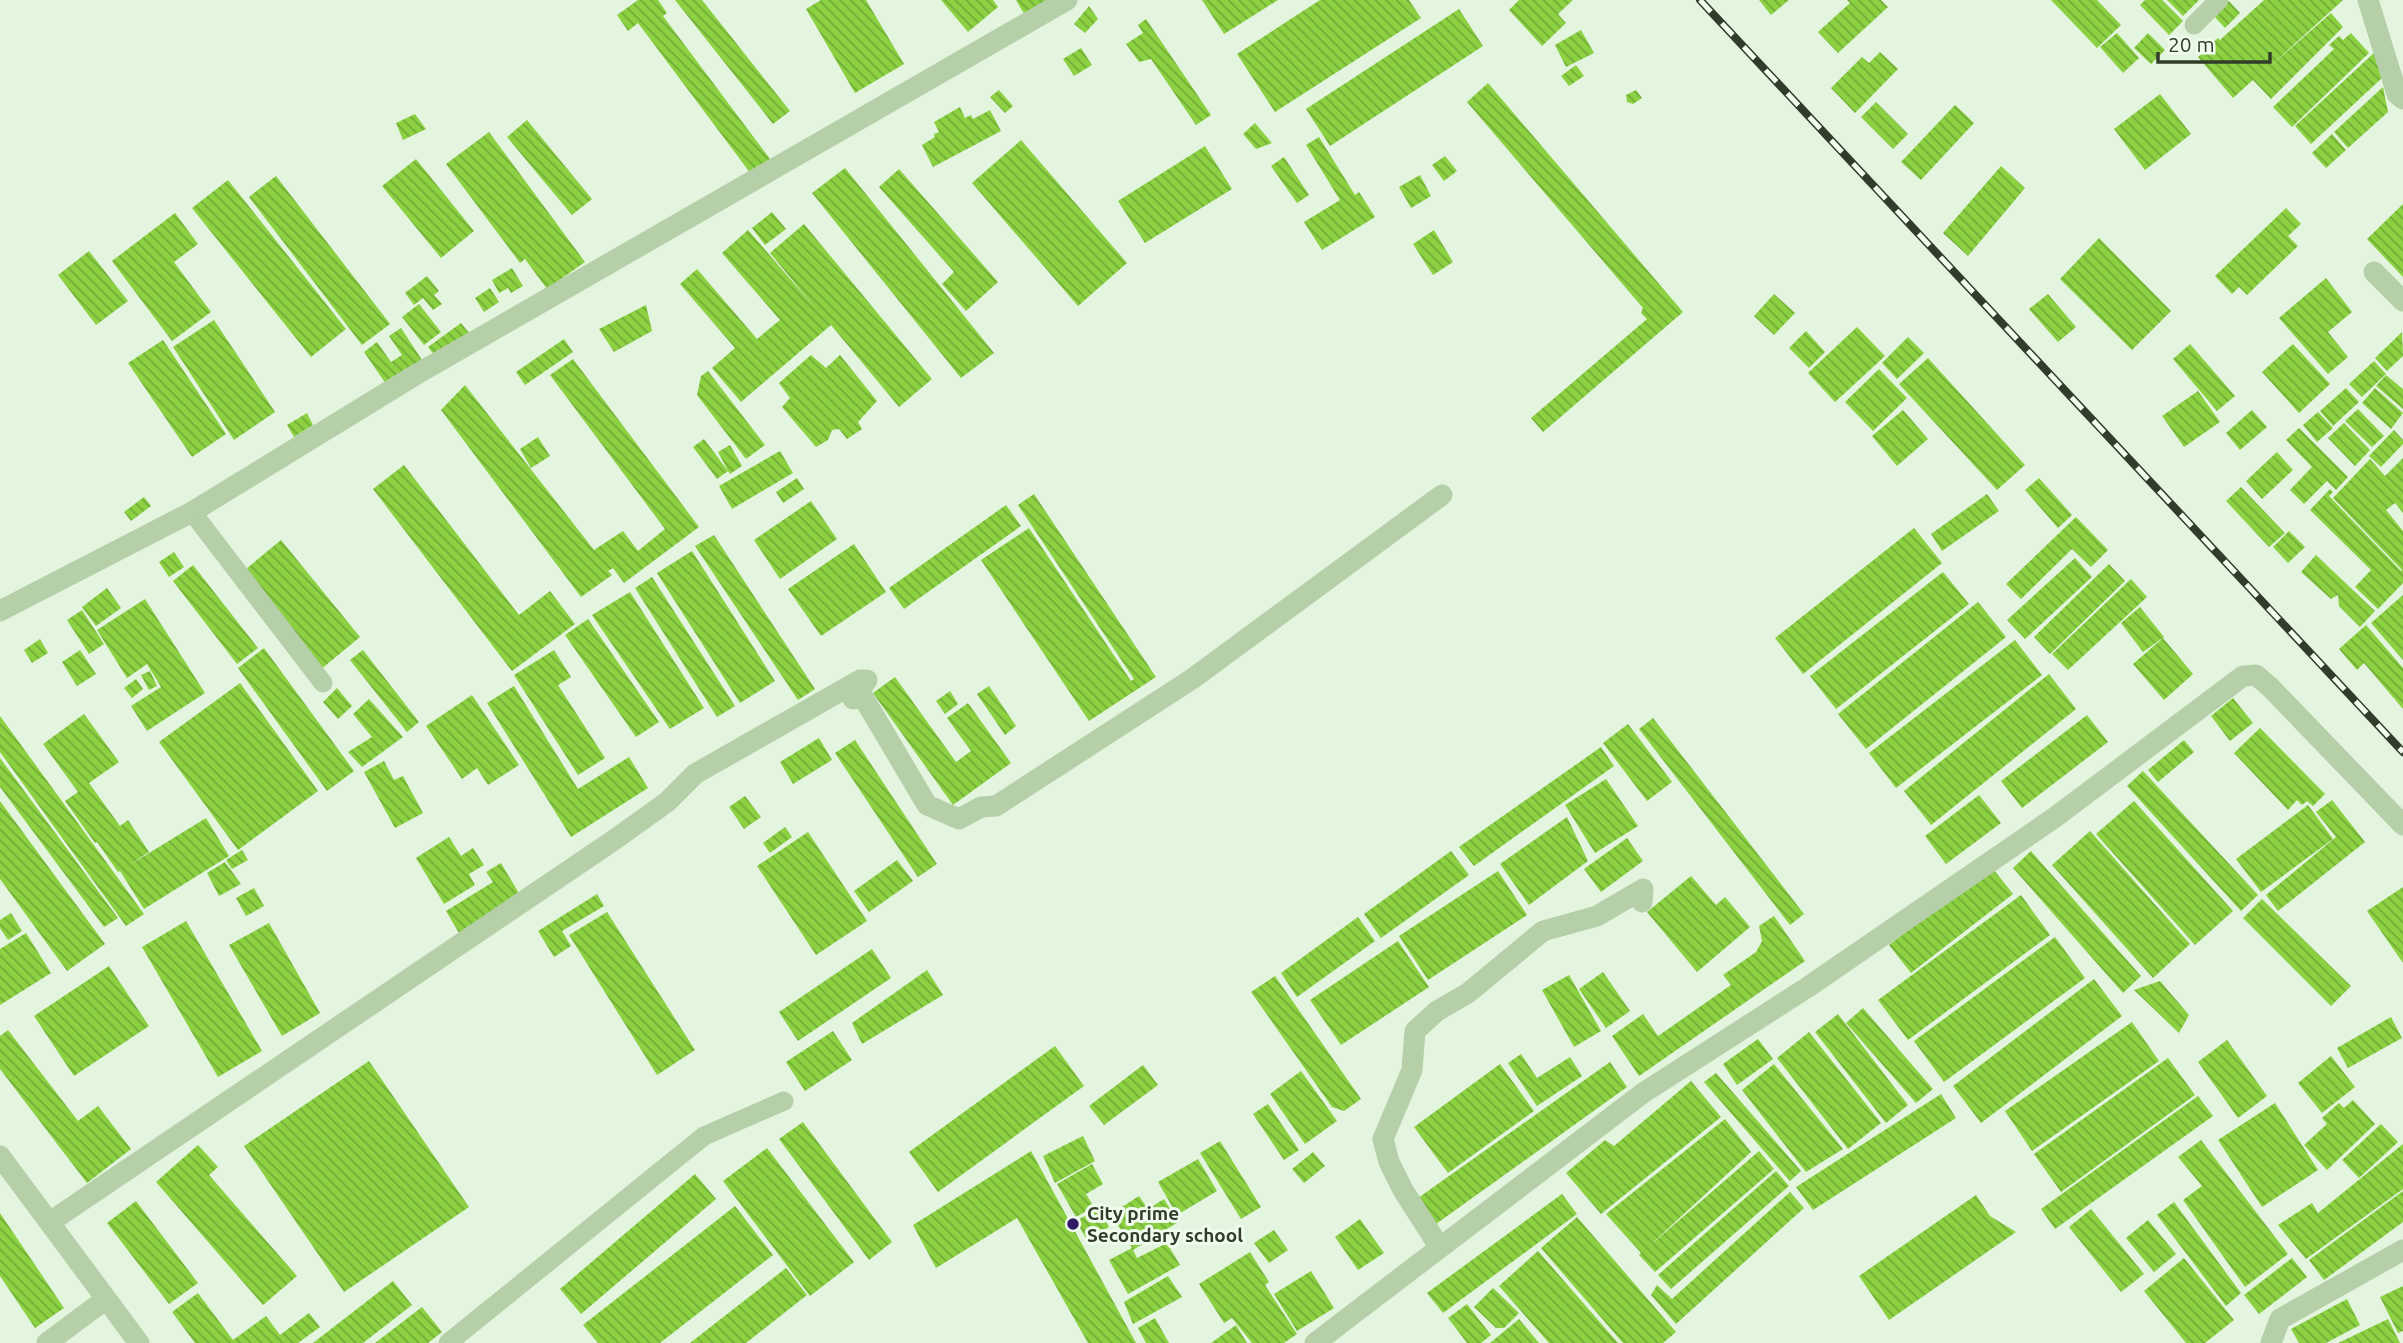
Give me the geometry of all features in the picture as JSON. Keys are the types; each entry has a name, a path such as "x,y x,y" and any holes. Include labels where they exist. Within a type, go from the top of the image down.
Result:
{"street":[{"path":"0,611 192,512 417,374 1067,0"},
{"path":"2368,0 2397,94 2403,99"},
{"path":"2374,272 2403,301"},
{"path":"50,1222 614,840 667,802 695,774 860,680 867,680 853,699 863,698 927,805 959,819 981,807 996,807 1192,679 1442,495"},
{"path":"1315,1343 1643,1093 1808,987 2054,818 2243,676 2256,675 2270,687 2403,825"},
{"path":"1440,1248 1403,1190 1389,1162 1383,1139 1412,1070 1415,1031 1437,1011 1468,993 1543,931 1597,916 1643,890 1642,902"},
{"path":"0,1156 139,1343"},
{"path":"2271,1343 2280,1319 2403,1250"},
{"path":"47,1343 106,1299"}],"lane":[{"path":"2194,24 2219,0"},
{"path":"192,512 323,683"},
{"path":"447,1343 704,1136 783,1101"}],"building":[{"path":"638,0 658,0 667,13 663,16 770,159 751,174 638,23 628,31 617,15"},
{"path":"675,0 702,0 790,111 773,124"},
{"path":"821,0 866,0 904,64 855,93 806,9"},
{"path":"941,0 993,0 998,7 968,32"},
{"path":"1016,0 1047,0 1026,17"},
{"path":"1202,0 1278,0 1224,34"},
{"path":"1320,0 1409,0 1421,18 1275,112 1237,54"},
{"path":"1519,0 1573,0 1558,14 1566,23 1542,46 1509,10"},
{"path":"1759,0 1789,0 1771,15"},
{"path":"1847,0 1881,0 1888,7 1838,53 1818,32 1850,3"},
{"path":"2051,0 2097,0 2121,25 2097,48"},
{"path":"2145,0 2162,0 2183,21 2169,35 2140,5"},
{"path":"2167,0 2199,0 2183,16"},
{"path":"2264,0 2343,0 2266,70 2331,13 2343,27 2271,99 2253,80 2233,98 2198,57"},
{"path":"2229,1 2240,13 2225,28 2214,16"},
{"path":"1089,6 1098,19 1085,33 1074,24"},
{"path":"1459,9 1483,46 1330,146 1306,109"},
{"path":"1146,19 1211,115 1196,125 1151,59 1139,62 1126,44 1143,33 1138,25"},
{"path":"1581,30 1594,53 1566,67 1555,45"},
{"path":"2117,33 2139,58 2123,73 2100,47"},
{"path":"2148,33 2165,50 2151,64 2134,48"},
{"path":"2351,33 2369,53 2292,127 2273,107 2334,49 2329,45 2339,36 2343,40"},
{"path":"1081,48 1092,65 1074,76 1063,59"},
{"path":"2376,51 2382,78 2311,144 2295,126"},
{"path":"1880,52 1898,69 1855,113 1831,88 1862,57 1869,63"},
{"path":"1576,65 1584,76 1569,86 1561,76"},
{"path":"1488,83 1683,312 1543,432 1531,418 1647,319 1641,313 1643,308 1467,102"},
{"path":"2383,87 2388,112 2348,148 2334,132"},
{"path":"999,90 1013,106 1005,113 990,97"},
{"path":"1636,90 1642,98 1633,104 1627,102 1626,95"},
{"path":"2160,94 2191,134 2145,170 2114,129"},
{"path":"1876,102 1908,134 1893,149 1861,117"},
{"path":"1955,105 1974,123 1921,180 1901,162"},
{"path":"960,107 965,118 971,115 973,119 990,110 1001,131 933,167 922,145 939,132 934,122"},
{"path":"415,114 426,129 403,140 396,123"},
{"path":"527,120 592,199 572,215 507,137"},
{"path":"1255,123 1272,143 1256,149 1243,134"},
{"path":"489,132 585,262 547,289 525,259 520,263 446,164"},
{"path":"2332,134 2346,150 2326,168 2312,153"},
{"path":"1319,137 1355,195 1359,192 1375,217 1322,250 1304,222 1340,200 1306,145"},
{"path":"1021,140 1127,263 1078,306 972,183"},
{"path":"1205,146 1232,189 1145,243 1118,201"},
{"path":"1445,156 1457,171 1444,181 1432,165"},
{"path":"1284,157 1309,195 1297,203 1271,166"},
{"path":"416,159 474,231 441,258 382,186"},
{"path":"2001,166 2025,188 1968,256 1943,233"},
{"path":"845,168 994,353 961,378 812,193"},
{"path":"899,169 998,282 966,311 942,284 954,272 879,187"},
{"path":"1420,175 1431,196 1411,208 1399,187"},
{"path":"276,176 390,324 362,345 249,197"},
{"path":"228,180 346,329 311,357 192,208"},
{"path":"2403,204 2403,277 2367,239"},
{"path":"2286,208 2301,224 2288,236 2298,246 2247,295 2239,287 2232,294 2215,276"},
{"path":"772,212 786,229 765,245 752,228"},
{"path":"175,213 198,244 174,262 211,312 172,341 112,261"},
{"path":"804,224 932,379 899,407 831,325 741,402 712,368 735,348 680,284 697,269 757,339 780,320 722,253 748,230 817,310 770,253"},
{"path":"1434,230 1453,262 1433,275 1413,244"},
{"path":"2099,238 2171,311 2132,350 2060,279"},
{"path":"89,251 128,301 96,325 58,275"},
{"path":"512,268 523,286 511,293 508,288 499,293 492,280"},
{"path":"427,276 439,291 434,295 442,304 433,310 423,298 414,305 405,293"},
{"path":"2326,278 2352,312 2328,332 2348,357 2328,374 2279,318"},
{"path":"490,288 499,302 484,312 475,298"},
{"path":"1774,294 1795,313 1774,335 1754,316"},
{"path":"2048,294 2076,327 2058,342 2029,309"},
{"path":"419,304 441,332 424,345 402,317"},
{"path":"646,305 652,331 614,352 599,329"},
{"path":"214,320 275,412 234,440 173,347"},
{"path":"461,323 471,335 438,360 428,347"},
{"path":"1857,327 1885,356 1835,402 1808,373"},
{"path":"401,328 424,363 388,387 364,352 377,342 391,362 402,355 389,336"},
{"path":"1806,331 1825,352 1809,368 1789,348"},
{"path":"2402,332 2403,356 2387,371 2375,358"},
{"path":"1908,337 1924,353 1897,379 1882,363"},
{"path":"564,339 573,352 525,385 516,372"},
{"path":"163,340 226,434 192,457 128,363"},
{"path":"2190,344 2235,396 2217,411 2173,359"},
{"path":"2293,344 2330,384 2299,413 2262,372"},
{"path":"811,355 826,368 840,355 877,401 858,422 862,429 847,439 839,429 832,430 828,440 816,447 782,407 790,398 779,383"},
{"path":"1928,358 2025,465 1997,490 1899,384"},
{"path":"573,359 699,527 624,583 613,568 608,571 612,575 581,597 441,410 465,385 594,550 623,531 638,551 665,529 550,375"},
{"path":"2374,361 2386,374 2362,397 2349,384"},
{"path":"1879,369 1907,398 1873,431 1845,402"},
{"path":"708,371 765,445 746,459 697,395 701,376"},
{"path":"2386,375 2403,389 2403,409 2376,386"},
{"path":"2346,388 2359,402 2333,426 2320,411"},
{"path":"2375,388 2403,413 2391,429 2362,403"},
{"path":"2198,391 2220,422 2184,447 2162,416"},
{"path":"2358,409 2384,436 2372,447 2345,421"},
{"path":"1903,410 1928,439 1897,466 1872,436"},
{"path":"2252,410 2267,427 2240,450 2226,433"},
{"path":"2318,412 2333,428 2317,442 2303,425"},
{"path":"307,413 313,425 294,437 287,425"},
{"path":"2344,423 2370,450 2355,466 2328,438"},
{"path":"2299,428 2348,477 2336,490 2327,481 2304,504 2290,490 2312,467 2286,440"},
{"path":"2394,430 2403,440 2403,444 2381,467 2369,456"},
{"path":"538,437 550,456 531,468 520,449"},
{"path":"704,439 728,471 717,479 693,447"},
{"path":"730,445 742,466 730,474 718,452"},
{"path":"780,451 793,473 732,509 719,486"},
{"path":"2277,452 2293,470 2262,499 2246,481"},
{"path":"2403,458 2403,513 2395,503 2386,510 2403,531 2403,583 2378,609 2355,587 2371,570 2310,510 2330,489 2333,492 2329,496 2401,571 2333,498 2370,459 2385,476"},
{"path":"404,465 519,615 550,591 575,624 512,671 373,489"},
{"path":"797,478 804,489 783,503 776,492"},
{"path":"2039,478 2072,515 2058,528 2025,490"},
{"path":"2241,487 2285,533 2269,547 2226,501"},
{"path":"1034,494 1156,677 1089,721 981,560 1029,528 1131,681 1134,679 1018,505"},
{"path":"1987,494 1999,511 1942,551 1931,534"},
{"path":"144,497 151,506 131,521 124,512"},
{"path":"811,501 837,539 780,579 754,540"},
{"path":"1006,505 1021,526 904,609 889,588"},
{"path":"2076,517 2108,550 2091,567 2072,549 2021,599 2006,584"},
{"path":"1914,528 1942,563 1803,674 1775,638"},
{"path":"2289,531 2305,547 2288,563 2273,547"},
{"path":"714,535 815,689 798,700 695,546"},
{"path":"281,540 360,637 320,670 241,573"},
{"path":"854,544 886,592 821,636 788,589"},
{"path":"692,551 775,681 740,703 657,573"},
{"path":"174,552 184,567 169,577 159,562"},
{"path":"2316,555 2375,611 2360,627 2339,606 2338,595 2331,599 2301,572"},
{"path":"2075,558 2092,577 2025,639 2007,620"},
{"path":"2109,564 2125,581 2050,654 2034,637"},
{"path":"193,565 258,648 237,664 173,581"},
{"path":"1943,572 1969,604 1836,709 1810,676"},
{"path":"652,577 735,706 717,717 635,588"},
{"path":"2131,579 2147,597 2068,670 2052,654"},
{"path":"107,588 121,608 96,626 82,607"},
{"path":"630,592 704,708 670,729 592,615"},
{"path":"2403,595 2403,660 2371,623"},
{"path":"145,599 205,693 147,731 131,706 161,687 147,664 127,678 97,630"},
{"path":"1978,602 2006,637 1866,749 1838,714"},
{"path":"2140,607 2164,637 2143,652 2121,623"},
{"path":"82,610 104,644 89,654 67,620"},
{"path":"588,619 659,722 636,737 565,635"},
{"path":"2366,625 2403,668 2403,709 2364,663 2357,670 2339,649"},
{"path":"2163,638 2193,674 2164,700 2133,664"},
{"path":"40,639 48,653 32,663 24,650"},
{"path":"2015,640 2042,675 1896,788 1869,753"},
{"path":"264,648 354,771 327,791 238,668"},
{"path":"80,650 96,674 77,686 62,662"},
{"path":"363,650 419,722 407,732 350,660"},
{"path":"554,650 571,677 558,685 605,758 578,775 514,675"},
{"path":"150,671 157,686 149,690 141,675"},
{"path":"2049,674 2076,709 1931,825 1904,791"},
{"path":"895,677 956,762 971,751 947,718 968,703 1011,763 953,805 873,693"},
{"path":"136,679 143,689 132,698 124,688"},
{"path":"240,683 318,791 238,850 159,742"},
{"path":"514,686 578,789 629,757 648,788 571,837 487,703"},
{"path":"989,686 1016,726 1005,735 977,694"},
{"path":"337,688 352,706 338,719 323,702"},
{"path":"950,691 958,704 945,714 936,701"},
{"path":"472,695 519,765 488,785 477,768 462,779 426,726"},
{"path":"2233,698 2253,723 2230,741 2211,716"},
{"path":"369,699 403,737 362,767 348,752 372,737 353,714"},
{"path":"84,714 119,762 89,783 120,826 128,820 149,852 128,866 206,818 229,856 144,909 120,871 118,872 97,842 95,843 65,801 78,792 43,744"},
{"path":"2087,715 2108,742 2022,808 2001,781"},
{"path":"0,716 144,914 126,926 0,752"},
{"path":"1653,718 1804,914 1790,925 1639,729"},
{"path":"1628,724 1672,782 1647,801 1603,743"},
{"path":"2260,728 2325,794 2313,806 2307,801 2302,805 2297,800 2288,810 2234,753"},
{"path":"819,738 832,760 793,784 780,762"},
{"path":"855,740 937,864 918,877 835,753"},
{"path":"2184,740 2194,752 2158,782 2148,770"},
{"path":"1601,747 1614,766 1474,866 1459,847"},
{"path":"0,758 118,918 104,927 0,787"},
{"path":"384,761 394,780 403,776 423,813 395,828 364,772"},
{"path":"2143,771 2258,895 2241,911 2127,786"},
{"path":"1606,779 1638,826 1595,853 1565,805"},
{"path":"1979,795 2001,823 1946,864 1925,836"},
{"path":"745,796 761,817 744,829 729,807"},
{"path":"2332,800 2365,842 2278,911 2266,895 2336,837 2316,812"},
{"path":"0,801 105,944 67,971 0,879"},
{"path":"2134,801 2233,911 2195,945 2096,834"},
{"path":"2308,805 2333,839 2261,892 2236,859"},
{"path":"1567,817 1588,861 1529,905 1500,864"},
{"path":"785,827 792,837 770,853 763,843"},
{"path":"2090,831 2190,944 2153,978 2052,865"},
{"path":"808,832 867,921 816,955 757,866"},
{"path":"449,837 461,856 473,848 484,865 469,874 475,885 444,904 416,858"},
{"path":"1627,838 1643,861 1601,892 1584,869"},
{"path":"242,850 248,860 232,869 226,860"},
{"path":"1451,851 1469,875 1381,938 1364,914"},
{"path":"2031,851 2141,976 2123,993 2013,868"},
{"path":"897,860 913,881 869,912 854,891"},
{"path":"225,862 241,884 219,896 207,873"},
{"path":"501,863 520,895 459,933 446,911 493,882 486,872"},
{"path":"1994,870 2013,894 1911,973 1889,945 1976,877"},
{"path":"1498,871 1527,915 1428,980 1399,936"},
{"path":"1691,876 1716,905 1725,897 1750,927 1697,972 1647,912"},
{"path":"2403,887 2403,963 2367,911"},
{"path":"254,888 264,906 246,916 236,898"},
{"path":"597,894 604,906 562,931 571,946 554,957 538,931"},
{"path":"2021,895 2050,935 1908,1040 1878,1000"},
{"path":"2262,899 2351,986 2331,1006 2243,918"},
{"path":"607,912 695,1050 657,1075 569,935"},
{"path":"11,913 22,931 8,940 0,928 0,920"},
{"path":"1774,916 1805,961 1639,1076 1612,1036 1643,1014 1658,1036 1731,985 1723,975 1756,952 1762,941 1759,926"},
{"path":"1358,917 1375,941 1297,997 1281,973"},
{"path":"186,921 262,1051 218,1077 142,947"},
{"path":"269,923 320,1013 282,1036 229,945"},
{"path":"26,933 51,973 0,1005 0,949"},
{"path":"2055,937 2085,978 1944,1082 1914,1041"},
{"path":"1398,941 1429,987 1341,1045 1310,1000"},
{"path":"872,949 891,978 798,1041 779,1012"},
{"path":"109,966 149,1026 74,1076 34,1016"},
{"path":"927,970 943,995 862,1044 852,1023"},
{"path":"1603,972 1630,1011 1606,1028 1579,989"},
{"path":"1569,975 1601,1031 1574,1047 1542,990"},
{"path":"1275,976 1361,1099 1344,1111 1332,1107 1251,992"},
{"path":"2094,979 2122,1016 1981,1123 1953,1086"},
{"path":"2160,981 2189,1015 2179,1033 2134,990"},
{"path":"1863,1008 1933,1089 1916,1103 1846,1023"},
{"path":"1838,1014 1908,1105 1886,1123 1815,1032"},
{"path":"2391,1017 2402,1038 2348,1068 2337,1048"},
{"path":"2132,1022 2159,1061 2032,1151 2005,1111"},
{"path":"8,1030 78,1121 98,1106 131,1149 87,1183 0,1069 0,1036"},
{"path":"833,1031 852,1060 805,1091 786,1062"},
{"path":"1809,1032 1881,1123 1848,1149 1777,1058"},
{"path":"1758,1039 1773,1059 1737,1085 1723,1064"},
{"path":"2227,1040 2267,1096 2238,1118 2198,1062"},
{"path":"1055,1046 1084,1086 938,1192 909,1152"},
{"path":"1521,1054 1537,1078 1570,1057 1582,1076 1537,1106 1508,1063"},
{"path":"2331,1056 2355,1087 2322,1113 2298,1083"},
{"path":"2168,1058 2195,1095 2061,1192 2034,1154"},
{"path":"369,1061 469,1207 344,1292 244,1146"},
{"path":"1610,1062 1627,1087 1436,1224 1418,1198"},
{"path":"1500,1064 1534,1111 1448,1173 1414,1127"},
{"path":"1774,1064 1843,1149 1806,1172 1742,1090"},
{"path":"1143,1065 1158,1085 1104,1125 1089,1106"},
{"path":"1301,1071 1337,1121 1305,1144 1270,1094"},
{"path":"1716,1073 1801,1171 1790,1181 1704,1082"},
{"path":"1691,1081 1721,1117 1601,1214 1566,1173 1605,1140 1614,1146"},
{"path":"1941,1094 1956,1118 1813,1210 1796,1187"},
{"path":"2198,1096 2213,1116 2055,1229 2041,1209"},
{"path":"2353,1100 2375,1124 2327,1170 2304,1145 2327,1124 2322,1118 2339,1103 2344,1108"},
{"path":"2275,1103 2318,1170 2262,1207 2218,1140"},
{"path":"1268,1104 1299,1150 1284,1160 1253,1114"},
{"path":"1725,1119 1751,1152 1647,1248 1759,1151 1774,1169 1655,1272 1606,1214"},
{"path":"803,1122 892,1242 869,1260 779,1139"},
{"path":"2381,1124 2398,1142 2359,1178 2342,1160"},
{"path":"1083,1136 1095,1161 1055,1183 1043,1156"},
{"path":"2201,1140 2288,1254 2245,1287 2183,1200 2202,1186 2178,1157"},
{"path":"1220,1141 1261,1207 1241,1219 1200,1153"},
{"path":"2403,1144 2403,1189 2306,1259 2278,1225 2312,1203 2318,1213"},
{"path":"198,1145 218,1167 209,1175 297,1276 263,1305 156,1182"},
{"path":"767,1148 854,1262 810,1296 723,1181"},
{"path":"1031,1151 1136,1343 1088,1343 1017,1218 936,1268 913,1225"},
{"path":"1313,1152 1325,1166 1304,1183 1292,1169"},
{"path":"1198,1159 1217,1191 1177,1215 1158,1182"},
{"path":"1092,1164 1103,1184 1086,1194 1094,1207 1076,1217 1057,1184"},
{"path":"1776,1171 1789,1186 1671,1289 1658,1275"},
{"path":"695,1174 716,1199 581,1314 560,1289"},
{"path":"2403,1191 2403,1222 2324,1280 2309,1260"},
{"path":"1790,1192 1804,1208 1676,1324 1651,1295 1657,1285 1672,1299"},
{"path":"1562,1194 1577,1214 1443,1313 1427,1293"},
{"path":"1976,1195 1990,1216 2016,1232 1889,1320 1859,1276"},
{"path":"1139,1196 1148,1209 1164,1199 1178,1222 1133,1250 1137,1258 1167,1243 1180,1265 1128,1294 1109,1260 1132,1248 1111,1214"},
{"path":"136,1201 198,1283 169,1304 107,1223"},
{"path":"2174,1202 2241,1293 2226,1306 2157,1215"},
{"path":"735,1206 773,1255 660,1343 598,1343 583,1325"},
{"path":"1099,1208 1109,1227 1087,1240 1076,1221"},
{"path":"2091,1209 2144,1274 2121,1292 2069,1227"},
{"path":"0,1213 64,1308 35,1328 0,1276"},
{"path":"1577,1217 1676,1332 1663,1343 1623,1343 1541,1248"},
{"path":"1360,1219 1384,1253 1358,1270 1335,1237"},
{"path":"2148,1220 2176,1254 2154,1272 2126,1238"},
{"path":"1274,1230 1288,1250 1269,1263 1254,1243"},
{"path":"1538,1251 1618,1343 1549,1343 1499,1286"},
{"path":"1250,1252 1269,1282 1265,1285 1297,1334 1284,1343 1252,1343 1232,1318 1224,1323 1199,1284"},
{"path":"2184,1258 2234,1320 2205,1343 2186,1343 2144,1291"},
{"path":"2292,1258 2307,1277 2259,1314 2244,1295"},
{"path":"786,1268 807,1295 746,1343 690,1343"},
{"path":"1311,1271 1334,1308 1297,1331 1274,1294"},
{"path":"1168,1276 1182,1297 1133,1324 1124,1302"},
{"path":"393,1281 412,1305 363,1343 313,1343"},
{"path":"2403,1286 2403,1331 2398,1333 2380,1297"},
{"path":"1493,1288 1519,1313 1504,1328 1496,1328 1474,1307"},
{"path":"198,1293 233,1340 266,1316 280,1335 309,1313 320,1327 298,1343 195,1343 172,1312"},
{"path":"2347,1299 2360,1325 2326,1343 2299,1343 2291,1329"},
{"path":"1467,1304 1491,1335 1481,1343 1467,1343 1448,1318"},
{"path":"422,1307 442,1332 428,1343 375,1343"},
{"path":"1155,1318 1169,1343 1146,1343 1138,1328"},
{"path":"1519,1319 1539,1343 1490,1343"},
{"path":"2388,1319 2400,1343 2338,1343"},
{"path":"1236,1325 1247,1343 1211,1343"}],"railway":[{"path":"1700,0 2403,752"}],"place":[{"name":"City prime Secondary school","path":"1073,1224"}]}
